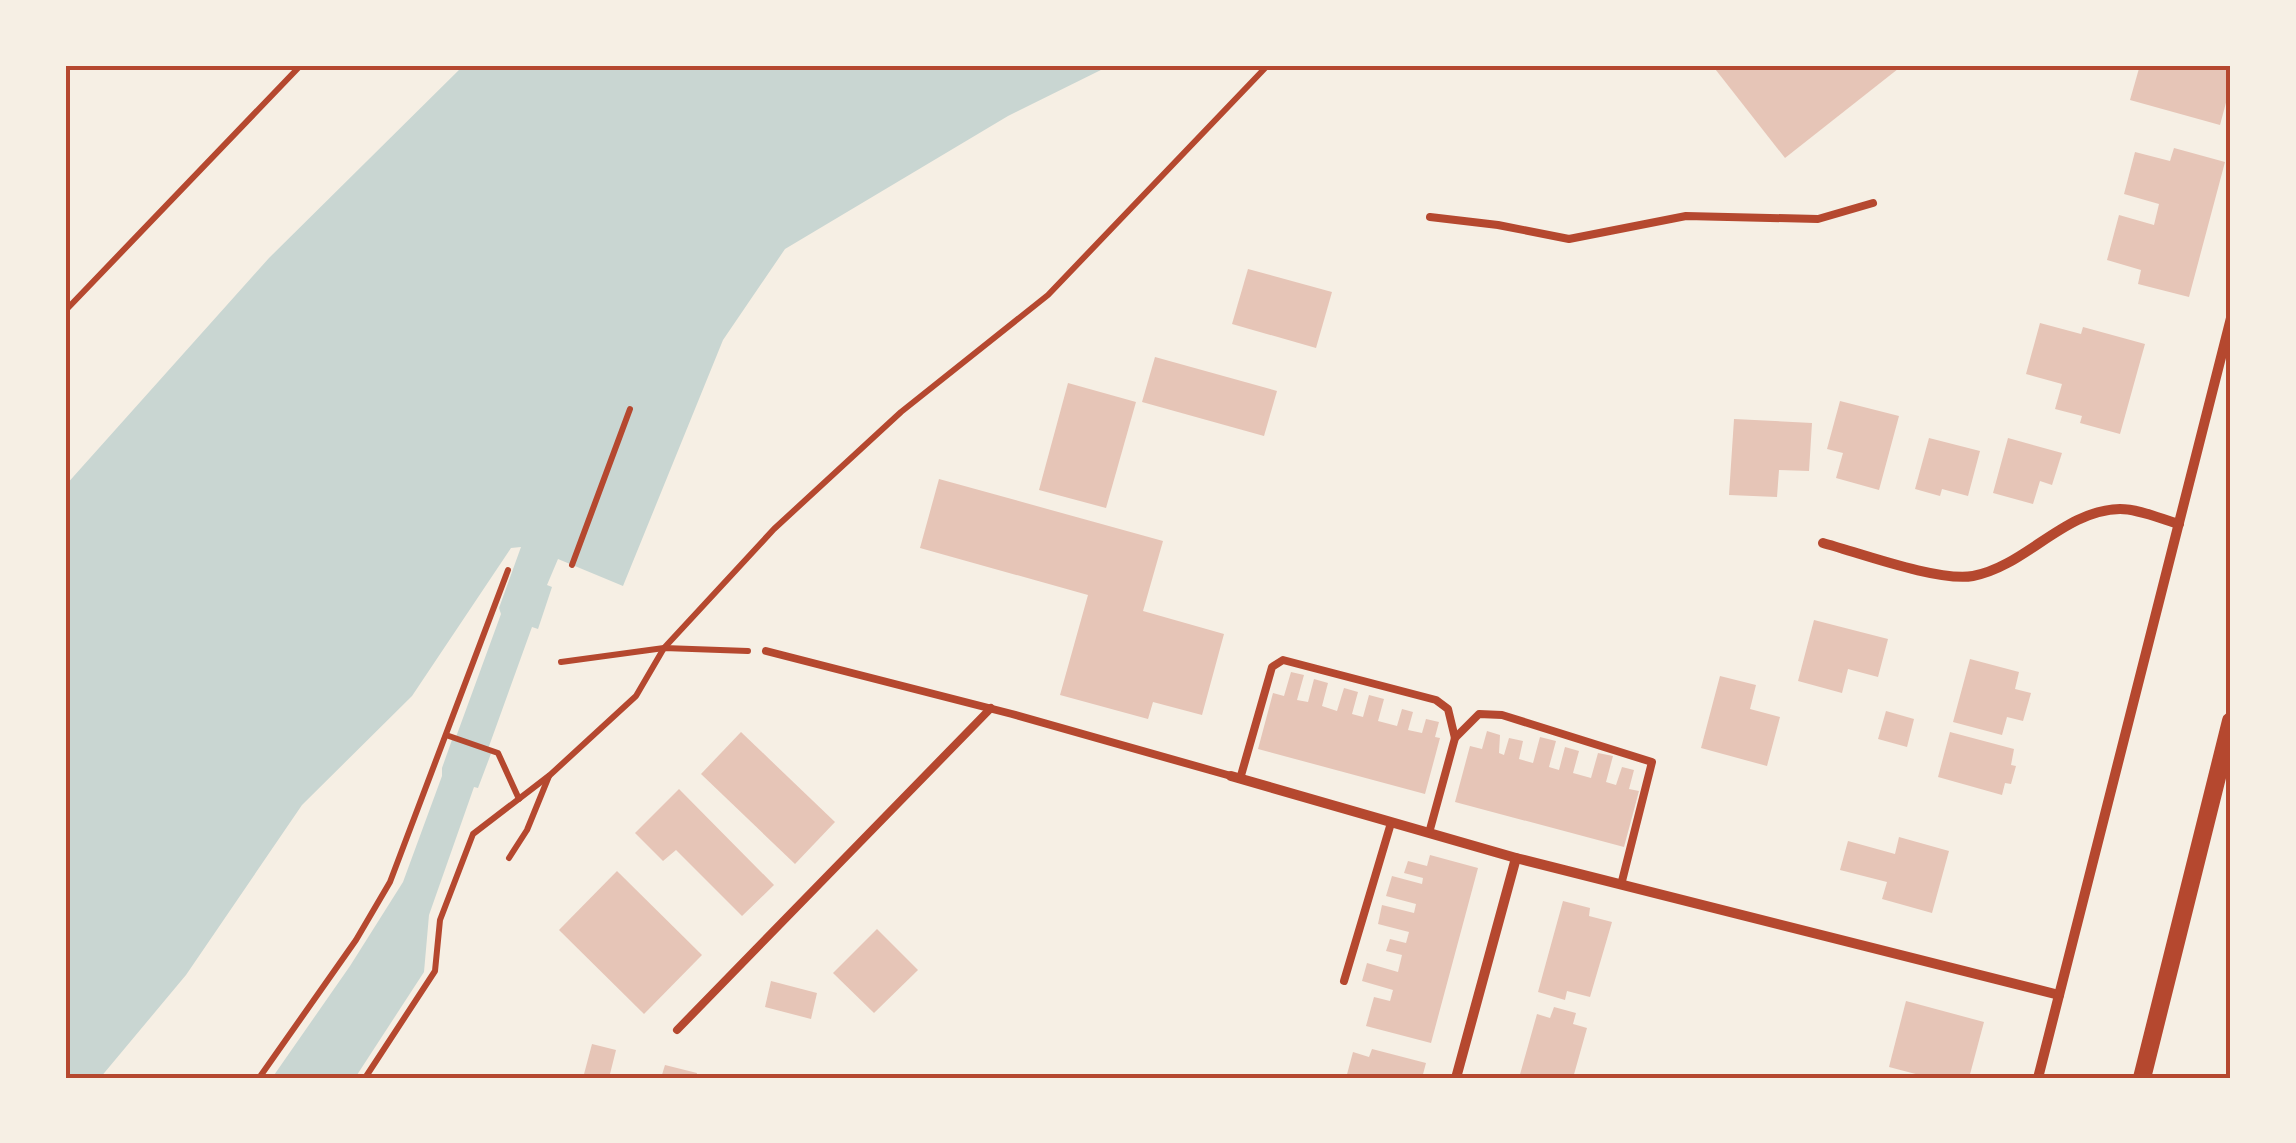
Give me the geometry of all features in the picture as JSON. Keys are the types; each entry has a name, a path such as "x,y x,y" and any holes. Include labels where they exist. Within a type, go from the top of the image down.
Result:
{"street":[{"path":"2038,1078 2231,318"},
{"path":"1823,543 1948,576 1972,576 1996,569 2086,516 2105,510 2125,509 2179,524"},
{"path":"2142,1078 2231,721"},
{"path":"1235,778 1516,858 2059,995"},
{"path":"1456,1078 1516,858"}],"lane":[{"path":"1430,218 1498,224 1569,239 1686,216 1818,220 1873,203"},
{"path":"766,651 990,708 1235,778 1272,667 1284,660 1436,700 1448,709 1455,738 1429,833"},
{"path":"677,1030 990,708"},
{"path":"1455,738 1479,714 1502,715 1652,762 1621,884"},
{"path":"1344,981 1391,823"}],"path":[{"path":"65,311 301,65"},
{"path":"365,1078 435,972 440,920 473,834 550,775 636,696 664,648 774,528 901,412 1048,295 1268,65"},
{"path":"572,564 630,409"},
{"path":"259,1078 356,940 390,882 508,570"},
{"path":"561,662 664,648 766,651"},
{"path":"446,735 498,753 518,799"},
{"path":"509,858 527,830 550,775"}],"shaded area":[{"path":"464,65 1111,65 1008,116 785,249 723,340 623,586 558,559 547,585 552,587 538,629 532,627 488,749 492,751 478,788 474,787 429,915 424,972 355,1078 272,1078 403,882 501,614 499,608 521,547 511,548 412,696 302,805 186,975 100,1078 65,1078 65,486 269,258"}],"building":[{"path":"1712,65 1903,65 1785,158"},
{"path":"2140,65 2231,65 2231,84 2220,125 2130,100"},
{"path":"2174,148 2225,162 2189,297 2138,284 2141,270 2107,260 2119,215 2154,225 2159,204 2124,194 2135,152 2170,161"},
{"path":"1248,269 1332,292 1316,348 1232,324"},
{"path":"2040,323 2081,334 2083,327 2145,344 2120,434 2080,423 2082,416 2055,409 2062,384 2026,374"},
{"path":"1155,357 1277,391 1264,436 1142,402"},
{"path":"1068,383 1136,402 1106,508 1039,490"},
{"path":"1840,401 1899,416 1879,490 1836,478 1843,453 1827,449"},
{"path":"1734,419 1812,423 1809,471 1779,470 1777,497 1729,495"},
{"path":"1929,438 1980,451 1968,496 1942,489 1940,496 1915,489"},
{"path":"2008,438 2062,453 2052,485 2040,481 2033,504 1993,493"},
{"path":"939,479 1163,541 1143,611 1224,634 1202,715 1153,702 1148,719 1060,695 1088,595 920,548"},
{"path":"1814,620 1888,639 1878,677 1848,669 1842,693 1798,681"},
{"path":"1970,659 2019,672 2015,689 2031,693 2023,721 2007,717 2002,735 1953,722"},
{"path":"1291,672 1304,675 1297,700 1308,702 1314,679 1328,683 1322,706 1337,711 1344,688 1358,692 1352,714 1363,717 1369,695 1384,699 1378,721 1397,726 1402,709 1413,712 1408,730 1422,733 1426,719 1439,722 1435,737 1440,738 1425,794 1258,749 1273,693 1284,696"},
{"path":"1720,676 1756,685 1750,709 1780,717 1767,766 1701,748"},
{"path":"1886,711 1914,719 1907,747 1878,739"},
{"path":"1487,731 1500,735 1499,753 1504,755 1509,738 1523,741 1519,759 1533,763 1540,737 1556,741 1549,767 1559,770 1565,747 1579,751 1573,773 1591,778 1598,753 1613,756 1606,782 1616,785 1622,767 1634,770 1629,789 1639,791 1624,847 1455,802 1470,746 1482,749"},
{"path":"741,732 835,822 795,864 701,774"},
{"path":"1950,732 2014,749 2011,765 2016,766 2011,784 2005,783 2002,795 1938,777"},
{"path":"679,789 774,885 742,916 676,850 663,861 635,833"},
{"path":"1899,837 1949,851 1932,913 1882,899 1887,882 1840,870 1848,841 1895,854"},
{"path":"1430,855 1478,868 1431,1043 1366,1026 1374,997 1390,1001 1393,990 1362,981 1367,963 1398,972 1402,955 1386,951 1390,939 1406,943 1409,932 1378,924 1382,905 1414,913 1416,904 1386,896 1392,876 1422,884 1423,878 1404,873 1408,861 1427,866"},
{"path":"617,871 702,955 644,1014 559,930"},
{"path":"1563,901 1590,908 1589,916 1612,922 1590,997 1567,991 1565,1000 1538,992"},
{"path":"877,929 918,970 874,1013 833,973"},
{"path":"771,981 817,993 811,1019 765,1007"},
{"path":"1906,1001 1984,1022 1969,1078 1931,1078 1889,1067"},
{"path":"1554,1007 1576,1013 1573,1024 1587,1028 1573,1078 1519,1078 1537,1014 1550,1018"},
{"path":"592,1044 616,1050 609,1078 583,1078"},
{"path":"1372,1049 1426,1063 1422,1078 1346,1078 1353,1052 1369,1057"},
{"path":"665,1065 697,1073 696,1078 661,1078"}]}
